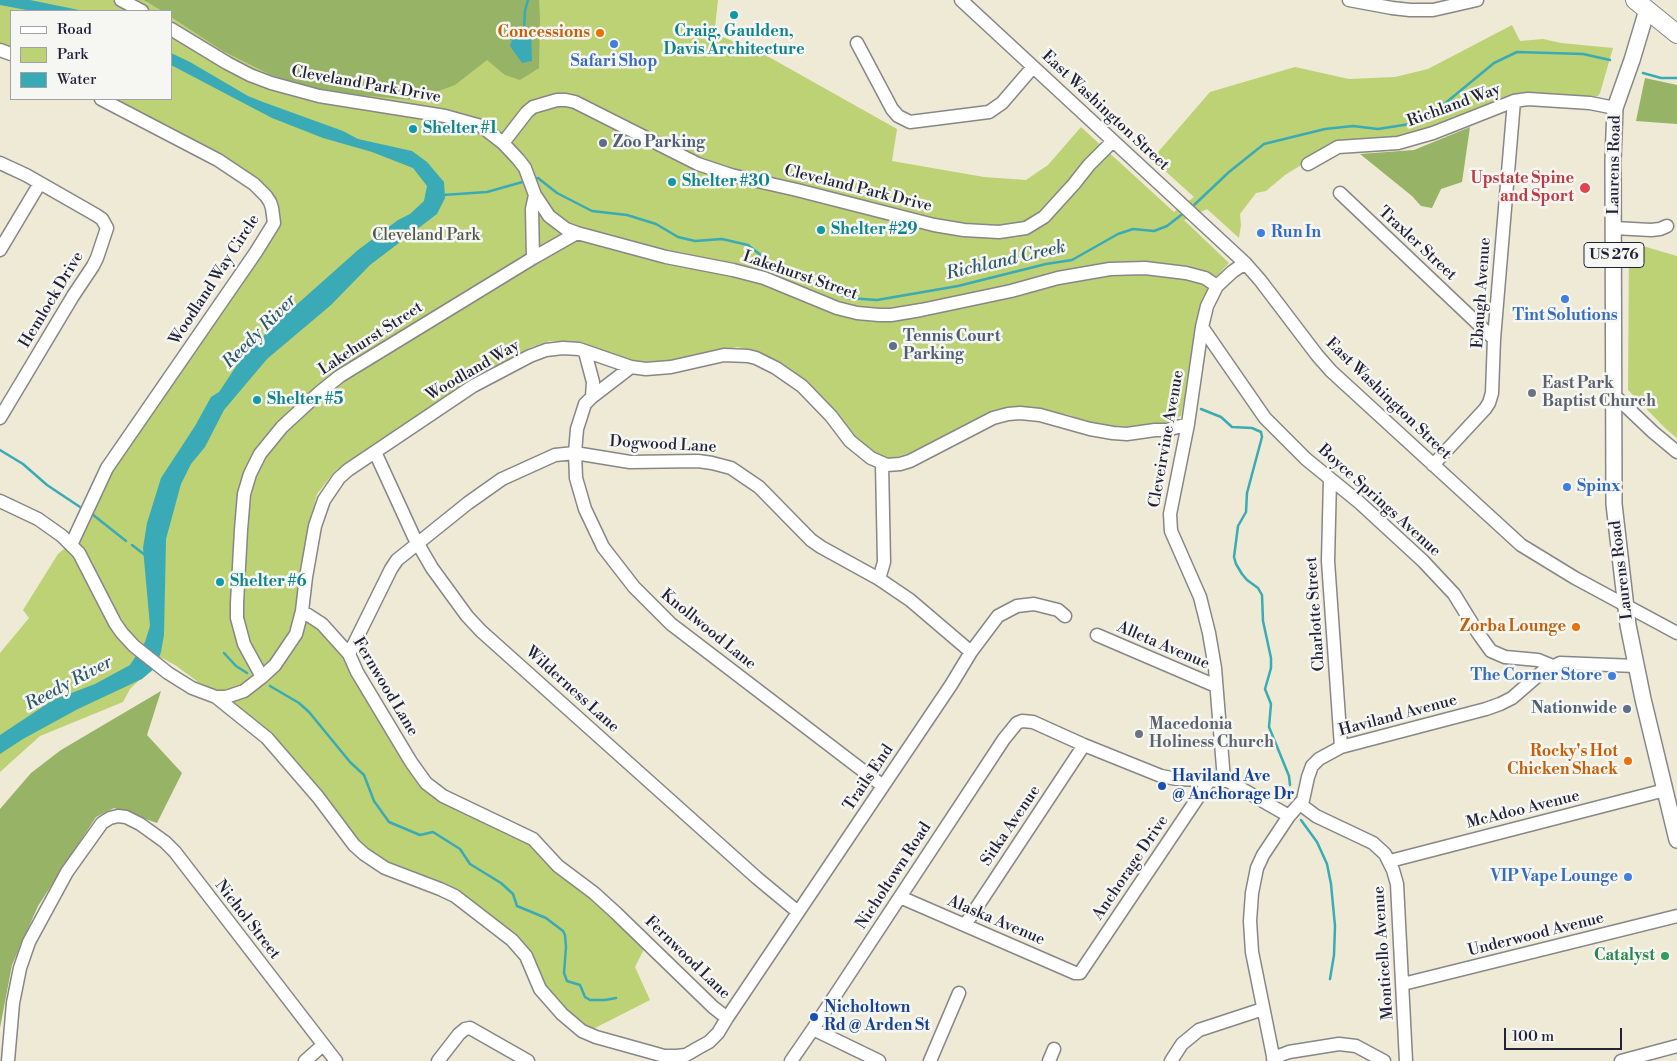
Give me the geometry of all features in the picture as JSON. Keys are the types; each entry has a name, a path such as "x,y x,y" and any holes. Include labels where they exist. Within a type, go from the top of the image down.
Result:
{"highway":[{"path":"1644,3 1675,33"}],"main road":[{"name":"Laurens Road","path":"1644,3 1615,108 1613,160 1614,504 1626,606 1636,666 1677,840"}],"street":[{"path":"122,0 140,10"},
{"path":"1350,0 1410,10 1433,10 1445,3 1476,0"},
{"name":"East Washington Street","path":"967,2 1113,141 1245,262 1331,371 1530,552 1677,633"},
{"name":"Cleveland Park Drive","path":"172,30 242,71 271,83 319,96 459,119 481,126 503,143 518,159 528,175 533,192"},
{"path":"857,43 892,109 898,116 910,122 989,112 1002,103 1033,66"},
{"name":"Richland Way","path":"1308,164 1338,147 1405,141 1433,133 1514,101 1528,99 1590,103 1615,108"},
{"name":"Woodland Way Circle","path":"71,544 107,468 274,223 270,202 254,184 218,160 103,100"},
{"name":"Cleveland Park Drive","path":"503,143 533,107 556,100 575,102 698,164 731,175 934,225 991,232 1016,230 1031,225 1044,217 1089,165 1113,141"},
{"name":"Ebaugh Avenue","path":"1433,465 1489,403 1492,393 1494,339 1514,101"},
{"name":"Hemlock Drive","path":"0,163 96,215 102,219 107,228 93,266 0,418"},
{"path":"0,250 40,183"},
{"path":"532,258 533,192"},
{"name":"Lakehurst Street","path":"533,192 544,210 566,229 666,257 764,278 837,308 857,313 879,316 921,310 1067,276 1110,269 1145,268 1186,273 1205,278 1218,286"},
{"name":"Traxler Street","path":"1340,193 1494,339"},
{"path":"1614,228 1651,230 1667,226"},
{"name":"Lakehurst Street","path":"262,677 244,644 237,618 244,494 250,474 260,454 282,427 340,376 532,258 577,233"},
{"name":"Cleveirvine Avenue","path":"1224,780 1216,686 1209,633 1204,610 1171,531 1170,514 1207,306 1218,286 1245,262"},
{"name":"Boyce Springs Avenue","path":"1202,327 1265,418 1306,460 1360,503 1408,546 1443,582 1454,594 1478,634 1491,651 1506,657 1538,660 1553,666"},
{"name":"Woodland Way","path":"0,501 38,519 71,544 79,553 122,634 134,646 160,667 192,688 216,697 235,695 244,691 275,665 291,644 296,634 302,611 315,526 324,500 339,478 473,386 530,356 546,350 571,348 646,370 671,368 724,355 756,358 776,368 802,386 831,416 850,441 871,458 882,464"},
{"path":"585,352 592,375 592,397"},
{"name":"Knollwood Lane","path":"631,367 585,404 578,423 575,453 576,478 594,531 612,560 650,605 671,624 883,786"},
{"path":"1614,396 1677,452"},
{"path":"879,578 884,562 882,464 893,465 910,462 992,418 1020,412 1040,415 1090,429 1127,434 1155,430 1188,420"},
{"name":"Wilderness Lane","path":"375,452 417,542 444,586 481,631 757,878 798,912"},
{"name":"Dogwood Lane","path":"349,654 391,568 417,542 502,479 555,455 575,453 630,462 698,461 731,468 759,487 811,540 879,578 910,600 971,652"},
{"name":"Charlotte Street","path":"1330,479 1328,561 1341,747"},
{"name":"Trails End","path":"727,1018 971,652 998,616 1017,606 1034,604 1058,610 1065,616"},
{"name":"Fernwood Lane","path":"216,697 273,744 354,845 364,854 385,868 455,896 512,940 526,956 540,989 562,1014 582,1031 596,1037 664,1056 686,1055 709,1042 718,1033 727,1018 713,1007 616,913 558,866 533,839 443,796 426,783 362,680 349,654 322,624 302,611"},
{"name":"Alleta Avenue","path":"1097,635 1216,686"},
{"name":"Haviland Avenue","path":"1274,1060 1252,952 1250,921 1252,893 1257,868 1263,854 1289,816 1300,804 1312,766 1319,759 1341,747 1493,706 1512,698 1542,672 1553,666 1566,662 1636,666"},
{"path":"235,695 239,715"},
{"name":"Nicholtown Road","path":"791,1061 1012,728 1022,721 1033,722 1084,745"},
{"path":"1084,745 1161,776 1178,779 1224,780 1289,816"},
{"name":"Sitka Avenue","path":"965,925 1084,745"},
{"name":"Anchorage Drive","path":"1080,973 1210,780"},
{"name":"McAdoo Avenue","path":"1390,861 1665,790"},
{"name":"Monticello Avenue","path":"1300,804 1316,816 1372,843 1390,861 1397,884 1406,1061"},
{"name":"Nichol Street","path":"8,1061 13,1002 20,968 29,942 67,872 102,823 118,816 126,817 140,824 165,842 175,852 336,1061"},
{"name":"Alaska Avenue","path":"900,897 1075,974 1080,973"},
{"name":"Underwood Avenue","path":"1403,984 1677,916"},
{"path":"930,1061 959,993"},
{"path":"1171,1061 1182,1044 1199,1030 1263,1009"},
{"path":"438,1061 458,1034 470,1028 528,1061"},
{"path":"813,1030 879,1061"},
{"path":"305,1061 323,1044"},
{"path":"1274,1060 1289,1052 1339,1044 1356,1046 1384,1061"},
{"path":"1621,1061 1677,1046"}],"green space":[{"name":"Cleveland Park","path":"0,0 718,0 715,28 720,36 760,52 897,129 892,161 984,177 1026,180 1048,165 1081,127 1174,212 1194,197 1152,159 1210,92 1295,67 1349,79 1395,77 1428,69 1512,25 1520,41 1543,39 1561,43 1613,48 1598,96 1591,98 1524,93 1438,126 1314,157 1285,175 1266,191 1256,193 1240,214 1239,238 1207,209 1184,220 1229,263 1210,283 1181,416 1157,426 1117,427 1094,424 1069,415 1019,407 987,413 910,453 894,458 885,458 873,453 854,437 817,391 760,352 737,347 688,359 641,364 613,356 582,342 550,341 531,347 470,381 335,471 317,494 307,535 297,610 334,641 412,772 530,842 645,947 635,967 650,1000 589,1031 565,1013 502,929 368,854 235,709 175,665 162,658 130,689 123,702 40,736 0,772 0,653 29,618 23,610 58,554 79,536 102,487 120,458 276,231 276,202 111,100 172,100 172,10 10,10 10,50 0,45"},
{"path":"144,0 539,0 539,68 520,80 505,75 487,60 455,85 413,100 359,95 304,86 271,75 223,51 172,18 172,10 160,10"},
{"path":"1645,78 1677,85 1677,124 1636,121"},
{"path":"1470,127 1462,182 1441,189 1432,208 1421,206 1412,196 1360,154 1414,150"},
{"path":"1629,242 1677,256 1677,438 1628,390"},
{"path":"161,691 147,735 182,773 157,823 114,808 96,817 38,906 12,965 0,1028 0,809 31,773 61,750"}],"water":[{"path":"0,0 30,0 79,10 27,10 0,5"},
{"path":"531,29 532,61 522,63 510,46 515,30"},
{"path":"172,53 248,96 343,131 358,139 412,151 427,162 444,182 445,198 437,214 370,265 331,305 267,359 224,410 205,447 191,464 181,484 166,539 164,635 161,652 155,668 142,679 78,709 0,754 0,735 53,700 95,684 130,665 145,642 150,626 143,548 147,523 161,478 195,426 211,397 219,392 241,359 276,323 358,250 398,220 410,214 424,201 427,186 413,168 372,152 323,138 272,118 172,66"}],"waterway":[{"path":"524,30 525,11 528,0"},
{"name":"Richland Creek","path":"1192,207 1229,172 1264,144 1325,129 1353,126 1378,129 1410,124 1437,110 1494,63 1517,52 1583,54 1610,60"},
{"name":"Richland Creek","path":"1643,73 1661,78 1677,78"},
{"name":"Richland Creek","path":"533,179 538,178 557,193 592,211 627,215 656,224 678,237 695,241 722,239 748,245 772,264 848,298 877,300 958,286 1046,264 1072,260 1118,234 1133,229 1154,231 1167,226 1185,212"},
{"name":"Richland Creek","path":"443,195 487,192 526,181"},
{"path":"1201,409 1221,417 1232,427 1252,428 1261,432 1262,437 1247,493 1246,512 1238,526 1234,557 1242,574 1258,588 1262,595 1263,621 1271,658 1271,668 1265,689 1271,704 1269,727 1289,776 1290,785"},
{"path":"0,450 23,464 47,485 80,507"},
{"path":"92,514 126,541"},
{"path":"132,545 145,555"},
{"path":"224,653 236,666 247,673"},
{"path":"270,686 299,703 309,712 350,762 364,775 374,801 389,822 420,835 433,832 460,849 470,864 501,883 513,894 517,906 546,918 563,931 566,947 564,973 567,981 580,985 585,997 590,1000 616,998"},
{"path":"1301,820 1317,842 1327,864 1331,884 1335,926 1334,955 1330,979"}],"place":[{"name":"Craig, Gaulden, Davis Architecture","path":"734,15"},
{"name":"Concessions","path":"600,33"},
{"name":"Safari Shop","path":"614,44"},
{"name":"Shelter #1","path":"413,129"},
{"name":"Zoo Parking","path":"603,143"},
{"name":"Shelter #30","path":"672,182"},
{"name":"Upstate Spine and Sport","path":"1585,188"},
{"name":"Shelter #29","path":"821,230"},
{"name":"Run In","path":"1261,233"},
{"name":"Tint Solutions","path":"1565,299"},
{"name":"Tennis Court Parking","path":"893,346"},
{"name":"East Park Baptist Church","path":"1532,393"},
{"name":"Shelter #5","path":"257,400"},
{"name":"Spinx","path":"1567,487"},
{"name":"Shelter #6","path":"220,582"},
{"name":"Zorba Lounge","path":"1576,627"},
{"name":"The Corner Store","path":"1612,676"},
{"name":"Nationwide","path":"1627,709"},
{"name":"Macedonia Holiness Church","path":"1139,734"},
{"name":"Rocky's Hot Chicken Shack","path":"1628,761"},
{"name":"Haviland Ave @ Anchorage Dr","path":"1162,786"},
{"name":"VIP Vape Lounge","path":"1628,877"},
{"name":"Catalyst","path":"1665,956"},
{"name":"Nicholtown Rd @ Arden St","path":"814,1017"}],"water label":[{"name":"Reedy River","path":"260,332"},
{"name":"Reedy River","path":"69,684"}]}
